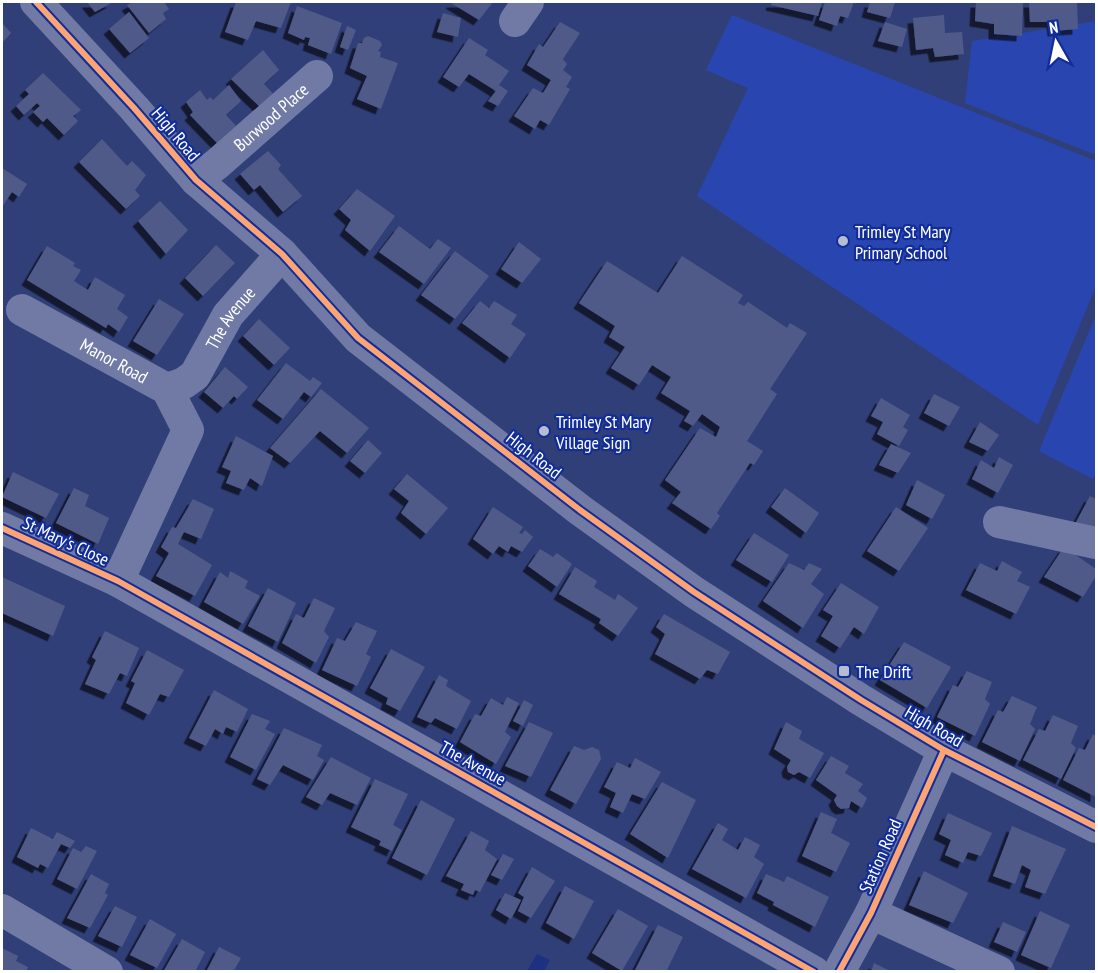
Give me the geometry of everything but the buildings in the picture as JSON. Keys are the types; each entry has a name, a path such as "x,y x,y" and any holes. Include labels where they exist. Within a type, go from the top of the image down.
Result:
{"street":[{"name":"High Road","path":"36,2 134,108 196,180 282,254 358,338 580,510 694,592 861,700 944,750 1096,827"},
{"name":"Burwood Place","path":"196,180 317,76"},
{"name":"The Avenue","path":"167,389 184,383 195,375 228,315 282,254"},
{"name":"Manor Road","path":"22,310 167,389 188,430 118,581"},
{"path":"999,522 1096,543"},
{"name":"St Mary's Close","path":"2,528 118,581"},
{"name":"The Avenue","path":"118,581 814,972"},
{"name":"Station Road","path":"839,972 871,913 944,750"},
{"path":"2,910 107,972"},
{"path":"871,913 999,972"}],"shaded area":[{"path":"732,15 1096,161 1096,286 1038,425 697,196 748,88 706,70"},
{"path":"1096,21 1096,155 965,103 972,41"},
{"path":"1096,315 1096,472 1093,479 1039,451"},
{"path":"537,954 550,960 544,971 527,971"}],"cycle path":[{"path":"36,2 134,108 196,180 282,254 358,338 580,510 694,592 861,700 944,750 1096,827"},
{"path":"2,528 118,581 814,972"},
{"path":"839,972 871,913 944,750"}],"place":[{"name":"Trimley St Mary Primary School","path":"843,241"},
{"name":"Trimley St Mary Village Sign","path":"544,431"},
{"name":"The Drift","path":"844,671"}]}
